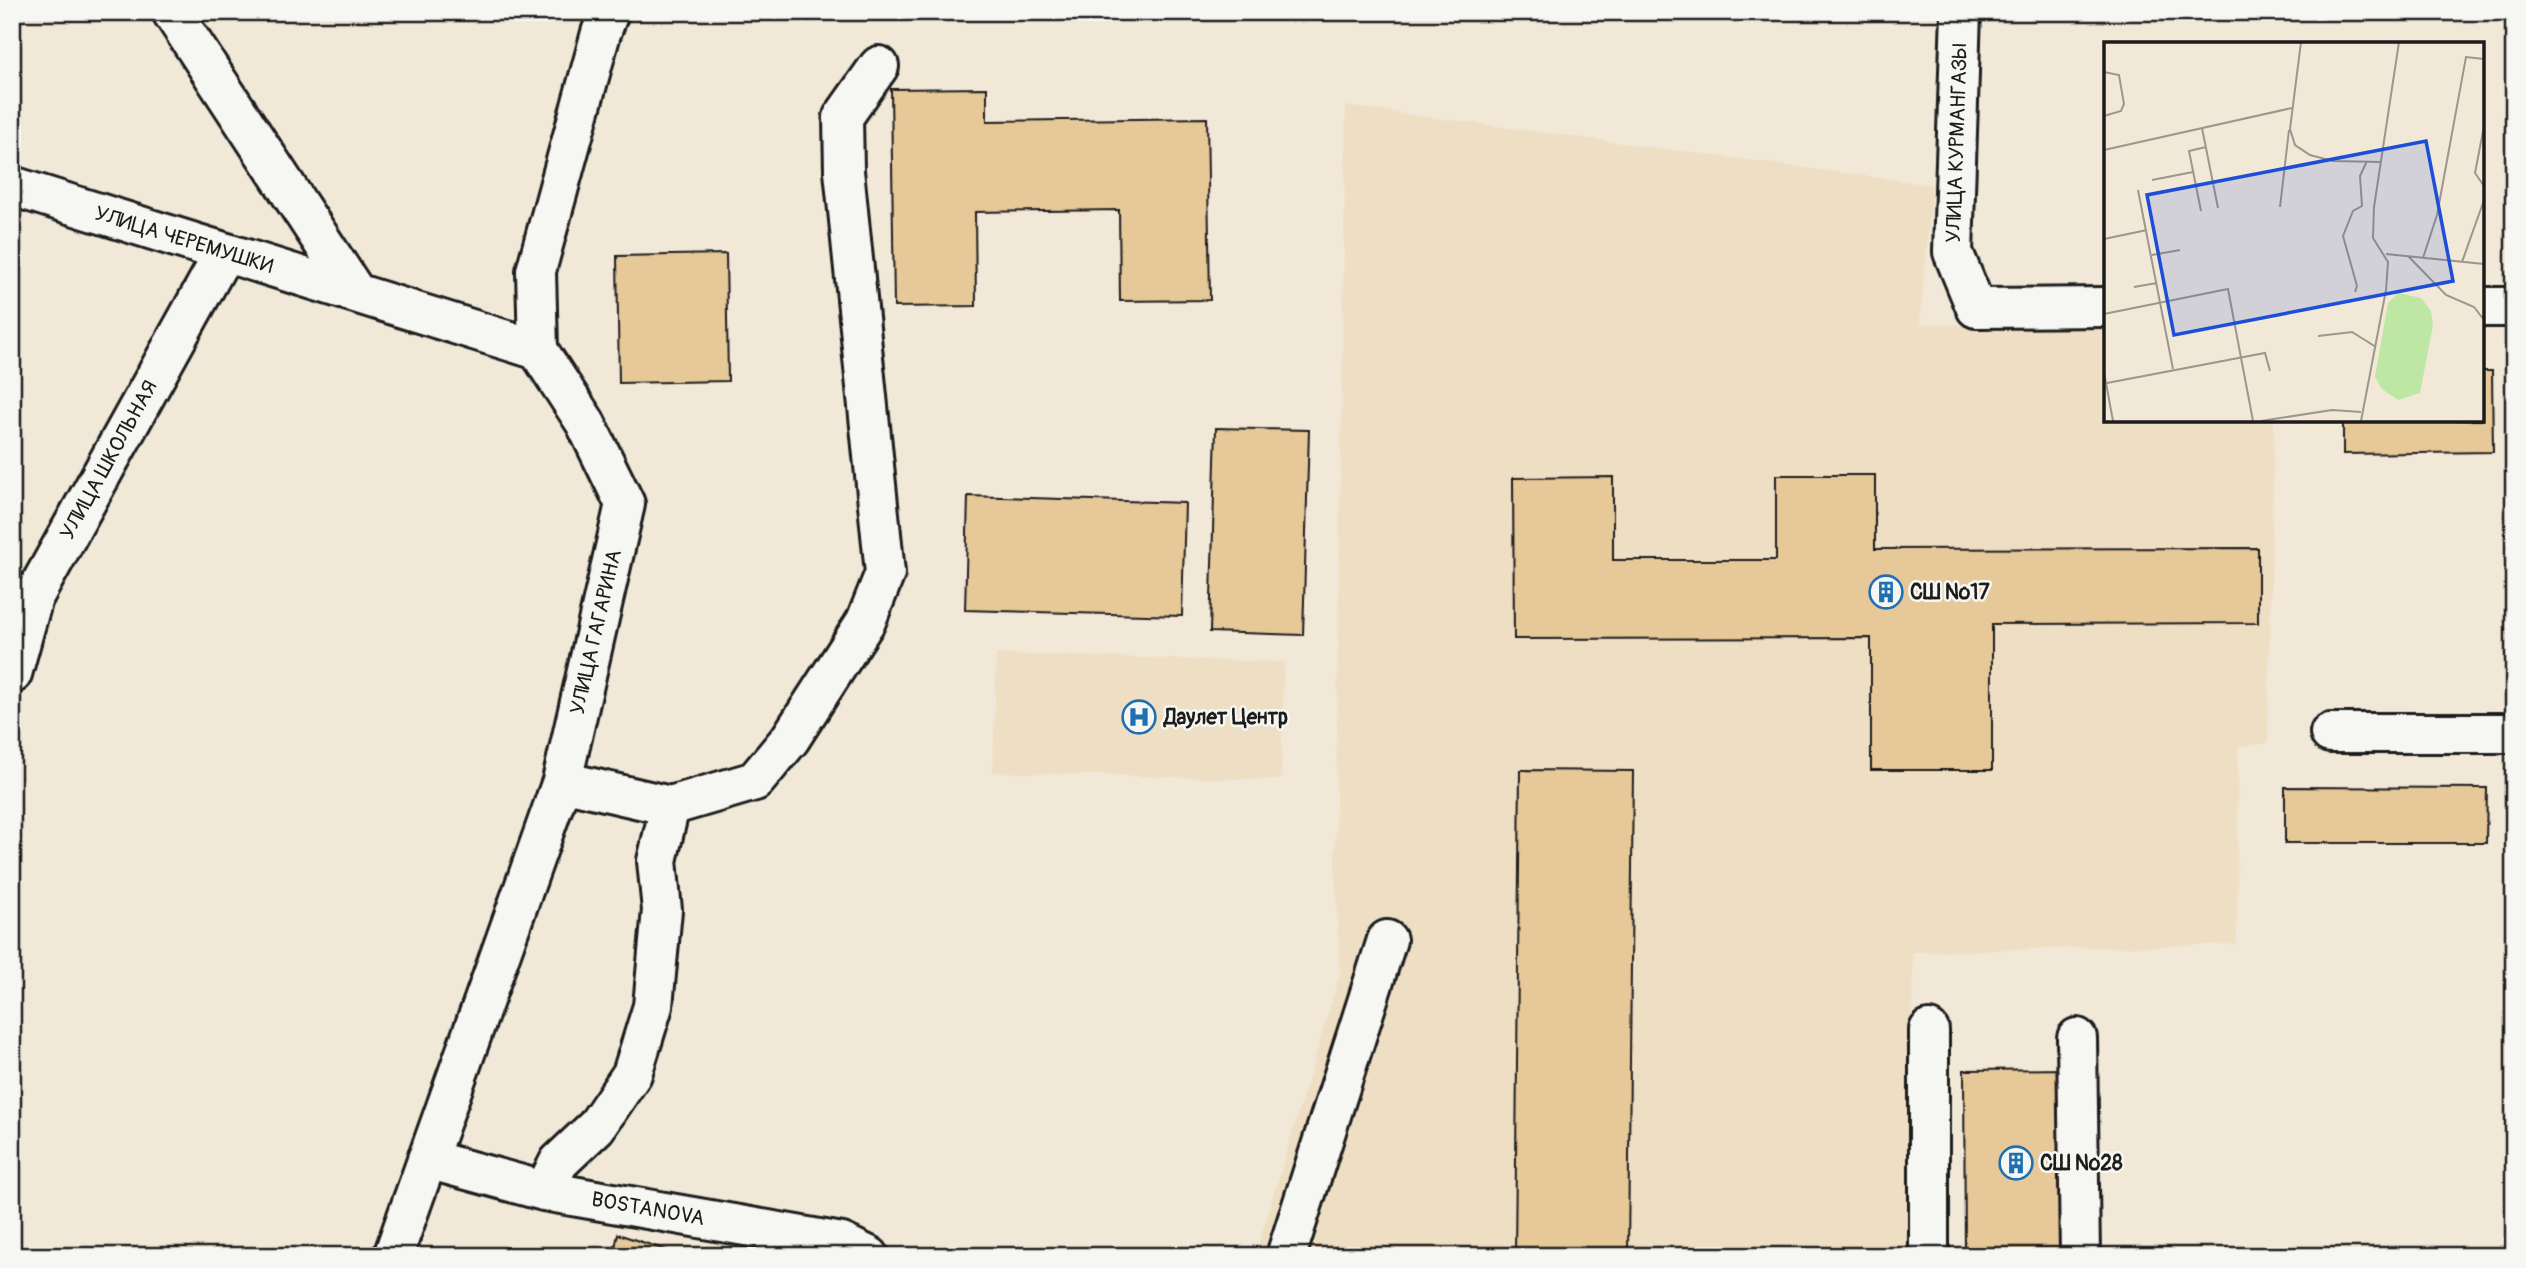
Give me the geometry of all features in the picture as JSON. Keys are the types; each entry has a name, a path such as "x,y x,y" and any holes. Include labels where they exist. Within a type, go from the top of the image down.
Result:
{"street":[{"path":"172,12 356,293"},
{"path":"538,350 537,271 609,12"},
{"name":"УЛИЦА КУРМАНГАЗЫ","path":"1961,12 1953,252 1976,308 2104,307"},
{"path":"562,781 670,806 755,782 790,739 866,621 885,573 844,171 843,117 879,66"},
{"name":"УЛИЦА ЧЕРЕМУШКИ","path":"12,186 538,350"},
{"name":"УЛИЦА ШКОЛЬНАЯ","path":"12,674 33,598 224,253"},
{"path":"2484,307 2514,307"},
{"name":"УЛИЦА ГАГАРИНА","path":"393,1256 562,781 625,505 585,422 538,350"},
{"path":"2330,733 2514,733"},
{"path":"544,1191 559,1162 596,1127 632,1073 653,1006 662,910 657,861 670,806"},
{"path":"1286,1256 1387,940"},
{"path":"1929,1256 1930,1030"},
{"path":"2077,1038 2080,1256"},
{"name":"BOSTANOVA","path":"427,1159 544,1191 842,1243 869,1256"}],"shaded area":[{"path":"1346,106 1932,185 1920,324 2104,329 2104,422 2274,422 2268,743 2238,747 2237,944 1913,952 1910,1256 1255,1256 1340,974 1335,862"},
{"name":"Даулет Центр","path":"996,654 1284,662 1281,780 993,772"}],"building":[{"path":"987,88 987,121 1207,118 1210,300 1120,301 1119,210 975,212 976,306 894,307 891,89"},
{"path":"726,254 728,381 619,383 617,256"},
{"path":"2484,371 2492,371 2493,452 2343,454 2343,422 2484,422"},
{"path":"1216,428 1309,430 1303,635 1210,632"},
{"name":"СШ №17","path":"1776,475 1875,475 1875,549 2258,548 2258,623 1992,624 1992,770 1871,770 1871,638 1514,639 1513,478 1613,477 1613,560 1776,560"},
{"path":"968,496 1185,503 1182,616 965,610"},
{"path":"1520,770 1633,771 1628,1256 1515,1256"},
{"path":"2285,787 2487,788 2486,843 2285,843"},
{"name":"СШ №28","path":"2067,1069 2069,1256 1965,1256 1964,1070"},
{"path":"618,1234 684,1256 613,1256"}],"place":[{"name":"СШ №17","path":"1886,592"},
{"name":"Даулет Центр","path":"1139,717"},
{"name":"СШ №28","path":"2016,1163"}]}
